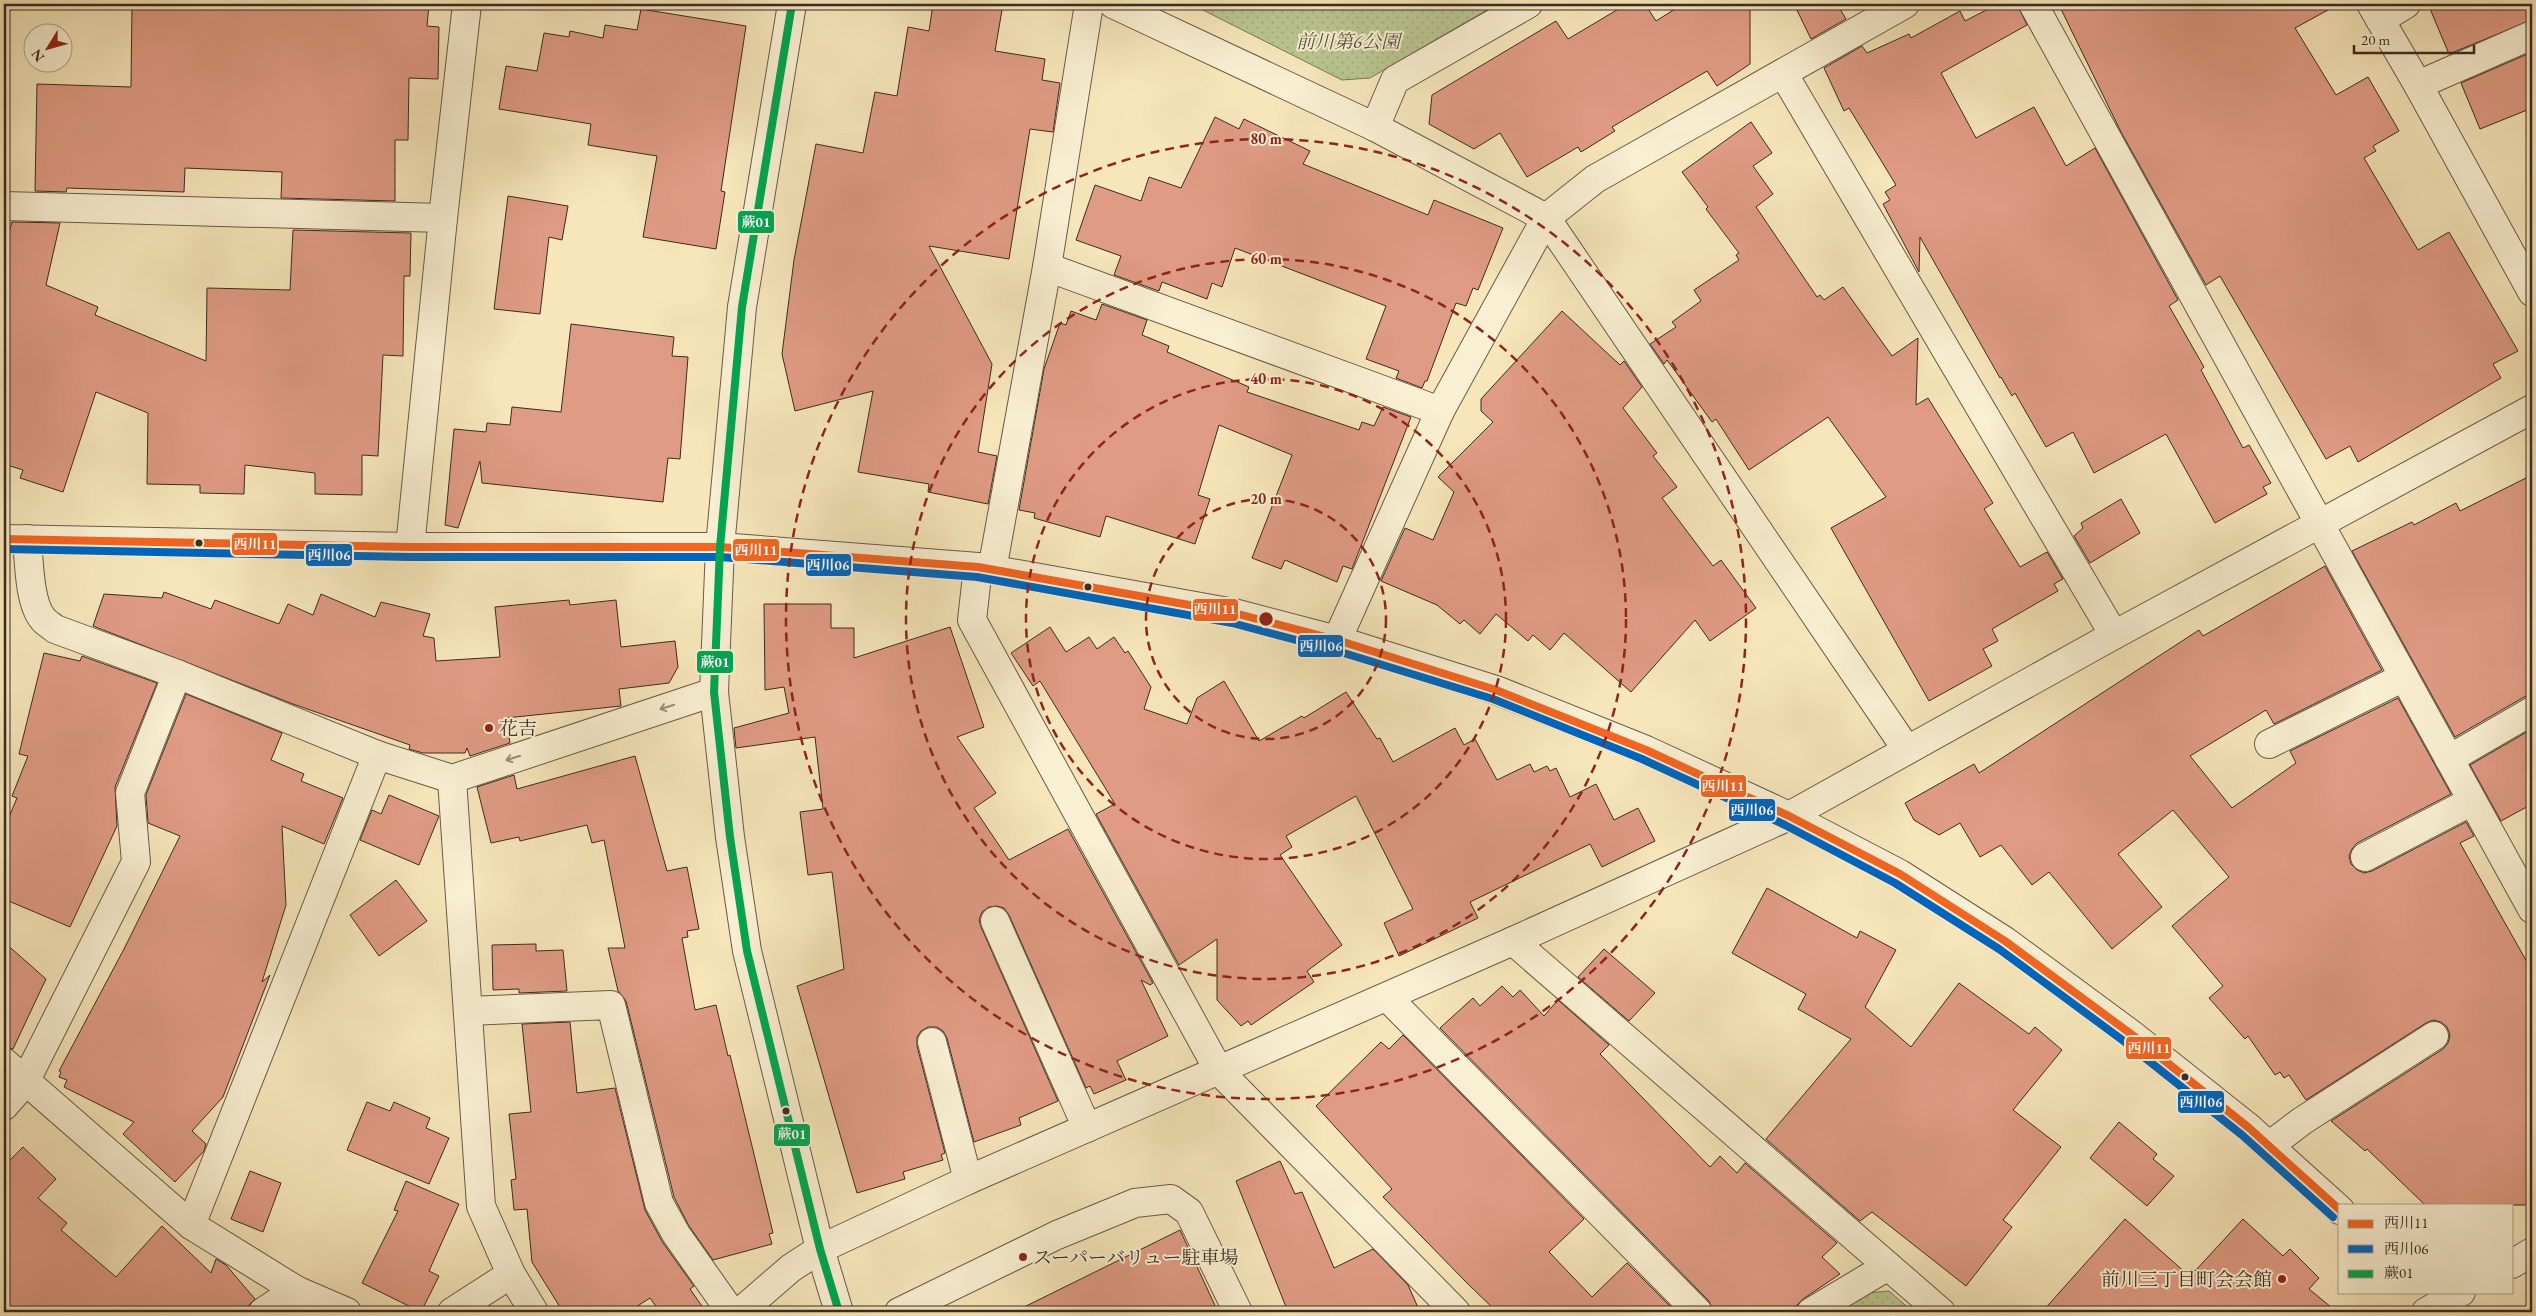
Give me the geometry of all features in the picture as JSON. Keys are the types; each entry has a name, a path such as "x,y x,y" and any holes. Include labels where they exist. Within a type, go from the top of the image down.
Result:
{"street":[{"path":"410,547 443,218 467,4"},
{"path":"792,4 742,307 720,548 714,692 730,837 748,951 766,1036 820,1249 839,1312"},
{"path":"1089,4 1047,267 985,569 972,620 1219,1071 1456,1312"},
{"path":"1112,4 1375,127 1546,218 1907,750"},
{"path":"1375,127 1394,80 1528,4"},
{"path":"1338,640 1440,411 1546,218 1596,179 1905,4"},
{"path":"2034,4 2532,909"},
{"path":"2406,4 2375,12 2418,84 2532,292"},
{"path":"2418,84 2532,35"},
{"path":"1783,73 2114,635"},
{"path":"4,206 443,218"},
{"path":"1047,267 1440,411"},
{"path":"740,1312 791,1268 820,1249 968,1180 1387,997 1789,816 2114,635 2532,409"},
{"path":"714,692 452,779 377,755 177,674 55,629 43,619 16,539 410,547 720,548 985,569 1234,613 1338,640 1496,690 1646,750 1789,816 1900,874 2005,941 2131,1034 2269,1146 2338,1208"},
{"path":"4,1106 26,1082 136,862 130,793 177,674"},
{"path":"2269,744 2404,677"},
{"path":"2449,759 2532,712"},
{"path":"191,1226 377,755"},
{"path":"452,779 481,1206 511,1274 534,1312"},
{"path":"2365,857 2472,801"},
{"path":"995,922 1087,1128"},
{"path":"1513,941 1941,1312"},
{"path":"1387,997 1698,1312"},
{"path":"468,1011 611,1005 659,1203 676,1234 731,1312"},
{"path":"2269,1146 2302,1121 2434,1036"},
{"path":"932,1042 968,1180"},
{"path":"4,1062 191,1226 296,1290 347,1312"},
{"path":"899,1312 1074,1228 1135,1203 1171,1199 1189,1212 1238,1312"},
{"path":"2514,1263 2532,1252"},
{"path":"1811,1312 1888,1266"},
{"path":"452,1312 511,1274"},
{"path":"263,1312 296,1290"}],"green space":[{"name":"前川第6公園","path":"1191,4 1497,4 1370,78 1342,80"},
{"path":"1889,1291 1913,1312 1835,1312 1867,1293"}],"building":[{"path":"132,4 429,4 427,26 439,27 438,79 409,78 408,140 395,140 395,201 281,198 282,172 185,168 184,192 67,188 66,192 35,191 37,84 131,87"},
{"path":"933,4 1003,4 995,51 1045,59 1042,80 1060,83 1053,132 1030,129 1009,259 929,246 992,364 978,452 997,456 988,504 928,492 929,484 858,472 873,391 795,411 782,354 794,260 816,144 863,153 875,92 897,96 908,27 929,31"},
{"path":"1627,4 1645,4 1656,21 1683,4 1750,4 1750,64 1717,86 1707,71 1612,127 1615,131 1581,152 1578,147 1527,177 1500,133 1474,149 1429,124 1432,95 1556,21 1568,39"},
{"path":"1794,4 1837,4 1846,19 1811,39"},
{"path":"1998,4 2017,4 2027,25 1941,73 1976,138 2034,107 2066,166 2095,148 2178,300 2169,306 2204,367 2201,370 2243,448 2249,445 2271,483 2263,487 2267,494 2215,523 2166,434 2094,473 2073,432 2046,447 2015,393 2012,396 2000,378 1920,237 1919,272 1883,204 1890,200 1885,192 1896,185 1849,108 1844,111 1824,68 1862,46 1867,53 1909,34 1911,38 1960,11 1965,21"},
{"path":"2051,4 2339,4 2295,28 2336,95 2368,77 2399,131 2373,146 2376,151 2364,158 2418,250 2449,232 2518,351 2493,364 2501,378 2358,462 2350,446 2326,459 2220,276 2206,285 2121,132 2060,7 2054,10"},
{"path":"2428,4 2532,4 2532,20 2449,54"},
{"path":"641,9 746,26 721,191 725,192 716,249 643,237 657,156 588,145 591,124 499,109 506,66 537,71 544,33 569,37 570,31 603,38 605,25 637,30"},
{"path":"2532,52 2532,108 2480,129 2461,83"},
{"path":"1215,117 1239,129 1244,119 1310,151 1303,164 1428,215 1434,200 1503,228 1478,290 1473,288 1466,306 1456,303 1427,381 1425,381 1422,388 1396,378 1399,371 1366,359 1386,306 1235,248 1222,287 1212,283 1207,299 1162,282 1159,291 1114,275 1121,256 1076,240 1095,185 1141,201 1149,177 1181,188"},
{"path":"1751,122 1772,153 1753,166 1773,194 1756,207 1817,297 1820,295 1824,300 1843,287 1892,356 1918,338 1916,405 1928,398 1993,503 1984,509 2020,567 2047,552 2063,579 2054,584 2058,591 1992,629 1998,641 1983,649 1992,666 1929,701 1831,528 1886,497 1828,417 1749,470 1716,419 1712,422 1667,360 1664,364 1650,344 1676,327 1672,322 1701,301 1694,290 1739,260 1736,255 1739,253 1706,209 1708,207 1682,172"},
{"path":"508,196 568,206 562,240 549,237 540,314 494,309"},
{"path":"12,222 60,223 46,285 98,307 95,315 206,361 207,288 290,290 293,230 411,233 410,276 404,276 403,356 383,355 378,456 362,455 362,495 315,494 315,473 245,465 244,494 200,493 200,485 147,484 148,413 96,392 63,492 20,478 23,470 4,464 4,227 10,229"},
{"path":"1102,304 1147,320 1142,335 1169,346 1167,352 1249,387 1247,392 1359,430 1362,422 1374,426 1383,407 1411,417 1352,569 1343,566 1337,582 1285,560 1281,569 1252,558 1292,455 1219,425 1198,495 1210,499 1195,544 1106,516 1100,537 1034,518 1035,513 1019,510 1044,369 1060,323 1066,325 1071,311 1096,320"},
{"path":"1562,311 1620,365 1624,361 1642,387 1623,408 1657,453 1653,456 1677,487 1662,498 1713,566 1721,560 1756,608 1710,641 1695,620 1631,692 1564,633 1550,650 1533,635 1528,641 1496,614 1480,634 1464,620 1460,624 1437,605 1381,581 1405,528 1433,540 1454,492 1438,477 1493,422 1481,411 1481,399"},
{"path":"571,324 674,337 672,356 688,357 680,459 668,458 663,502 482,483 480,461 458,528 445,525 454,429 486,432 487,423 510,425 512,407 561,412"},
{"path":"2532,475 2532,695 2524,697 2455,737 2352,551 2412,522 2414,525 2456,503 2460,511"},
{"path":"2121,499 2140,533 2090,563 2074,536 2083,528 2081,523"},
{"path":"2325,566 2382,670 2274,724 2266,710 2190,756 2232,808 2296,763 2290,751 2398,698 2451,794 2357,843 2349,856 2351,864 2357,870 2364,873 2372,871 2466,822 2474,836 2460,843 2532,971 2532,1205 2424,1204 2367,1149 2365,1151 2331,1121 2443,1049 2448,1043 2450,1035 2447,1027 2441,1022 2433,1020 2426,1023 2306,1100 2289,1075 2284,1078 2280,1072 2275,1075 2248,1036 2245,1039 2209,998 2223,986 2172,926 2229,877 2173,810 2118,854 2162,907 2112,949 2049,872 2032,885 2001,845 1980,857 1960,823 1939,835 1914,820 1905,803 1974,764 1979,773 2199,630 2203,636"},
{"path":"164,592 211,609 215,600 279,624 288,604 313,615 321,594 375,617 381,602 430,614 423,636 434,638 436,661 500,657 495,607 569,600 570,605 616,600 621,647 675,641 678,667 669,683 619,689 621,706 506,718 510,743 470,756 467,748 465,753 423,753 409,749 410,745 293,704 93,626 104,594 162,598"},
{"path":"764,604 831,604 831,628 854,628 854,658 950,627 984,727 957,737 996,793 974,808 1009,860 1068,829 1153,983 1150,985 1141,980 1168,1036 1117,1061 1126,1080 1094,1094 1090,1086 1086,1088 1009,915 1004,908 997,906 989,907 982,912 979,920 981,927 1058,1101 1019,1118 1021,1125 974,1142 947,1038 943,1031 937,1027 928,1027 921,1031 917,1037 917,1046 945,1153 941,1155 943,1160 903,1172 905,1179 857,1193 797,986 844,969 832,872 808,875 800,812 823,809 815,737 736,748 734,728 789,713 784,687 765,690"},
{"path":"1050,627 1066,652 1089,637 1097,649 1114,637 1125,653 1128,651 1151,687 1144,709 1187,724 1197,698 1224,681 1259,741 1302,716 1304,718 1346,692 1377,739 1380,738 1393,762 1455,728 1464,745 1475,739 1497,780 1530,764 1534,772 1547,766 1550,771 1556,768 1570,797 1596,784 1614,820 1638,808 1655,841 1602,867 1590,844 1470,902 1478,918 1399,956 1384,923 1413,909 1356,796 1286,836 1292,847 1280,855 1342,945 1307,971 1314,982 1251,1025 1248,1021 1241,1026 1217,1000 1217,939 1179,965 1096,814 1115,804 1040,681 1033,686 1011,653"},
{"path":"44,653 80,661 82,656 157,683 115,787 117,826 70,927 4,899 4,829 17,798 12,796 28,756 19,754"},
{"path":"186,694 282,733 271,760 304,774 301,781 343,798 324,844 282,826 286,905 262,982 270,975 223,1097 192,1131 206,1144 204,1151 175,1182 123,1134 134,1122 64,1087 67,1080 59,1077 61,1072 59,1071 124,949 180,836 148,823 146,795"},
{"path":"2532,729 2532,804 2501,821 2470,765"},
{"path":"635,756 667,871 687,867 699,929 687,931 688,937 682,938 695,1010 716,1005 773,1233 769,1234 772,1244 713,1260 689,1226 674,1197 626,1001 618,991 608,948 625,948 604,840 592,843 587,825 520,841 519,837 491,843 477,787 514,775 517,789"},
{"path":"389,795 439,816 419,865 360,840 372,810 381,814"},
{"path":"396,880 427,921 379,956 350,915"},
{"path":"1767,888 1857,938 1860,931 1896,950 1865,1007 1911,1047 1959,983 2029,1034 2035,1027 2062,1050 2013,1110 2061,1147 2003,1220 2012,1227 1966,1286 1872,1212 1860,1221 1766,1139 1851,1039 1798,1009 1806,994 1732,953"},
{"path":"4,942 46,979 13,1049 4,1047"},
{"path":"536,944 536,951 563,950 567,991 519,993 519,989 493,990 492,945"},
{"path":"1604,949 1655,993 1629,1021 1578,977"},
{"path":"1502,986 1513,997 1520,990 1544,1016 1558,1000 1609,1045 1600,1054 1710,1167 1720,1156 1737,1173 1745,1163 1837,1243 1822,1257 1840,1274 1803,1299 1797,1305 1795,1312 1713,1312 1709,1301 1440,1028 1473,998 1480,1006"},
{"path":"570,1022 577,1093 615,1088 645,1210 663,1243 694,1286 690,1289 706,1312 660,1312 650,1298 628,1312 563,1312 532,1262 527,1209 514,1210 511,1180 516,1179 509,1114 531,1112 522,1024"},
{"path":"1403,1035 1584,1219 1549,1252 1592,1297 1627,1263 1676,1312 1497,1312 1467,1283 1383,1197 1392,1189 1316,1106 1381,1042 1389,1049"},
{"path":"367,1102 390,1111 394,1102 430,1118 426,1128 449,1138 429,1184 347,1150"},
{"path":"2119,1122 2157,1154 2153,1159 2174,1176 2147,1206 2090,1158"},
{"path":"23,1147 56,1179 38,1198 67,1223 61,1230 116,1277 162,1226 211,1273 216,1259 226,1265 255,1299 249,1305 247,1312 4,1312 4,1166"},
{"path":"1280,1161 1295,1194 1302,1192 1334,1268 1373,1249 1408,1285 1420,1312 1288,1312 1236,1181"},
{"path":"250,1171 281,1183 263,1232 231,1219"},
{"path":"406,1181 459,1204 429,1271 439,1276 421,1312 362,1283 398,1211 394,1210"},
{"path":"2125,1219 2187,1274 2191,1269 2195,1271 2243,1219 2283,1256 2290,1249 2319,1278 2309,1289 2337,1312 2042,1312"},
{"path":"1180,1230 1218,1312 1014,1312"}],"transit line":[{"name":"蕨01","path":"792,4 742,307 720,547 714,692 730,837 747,951 820,1249 839,1312"},
{"name":"西川11","path":"4,539 410,547 720,547 978,567 1234,613 1337,640 1496,690 1646,750 1789,816 1900,874 2005,941 2131,1034 2248,1127 2338,1208"},
{"name":"西川06","path":"4,549 410,557 720,557 977,577 1232,623 1334,650 1493,699 1642,759 1785,825 1895,883 1999,949 2125,1042 2242,1135 2333,1217"}],"place":[{"name":"花吉","path":"489,728"},
{"name":"スーパーバリュー駐車場","path":"1023,1257"},
{"name":"前川三丁目町会会館","path":"2282,1279"}]}
